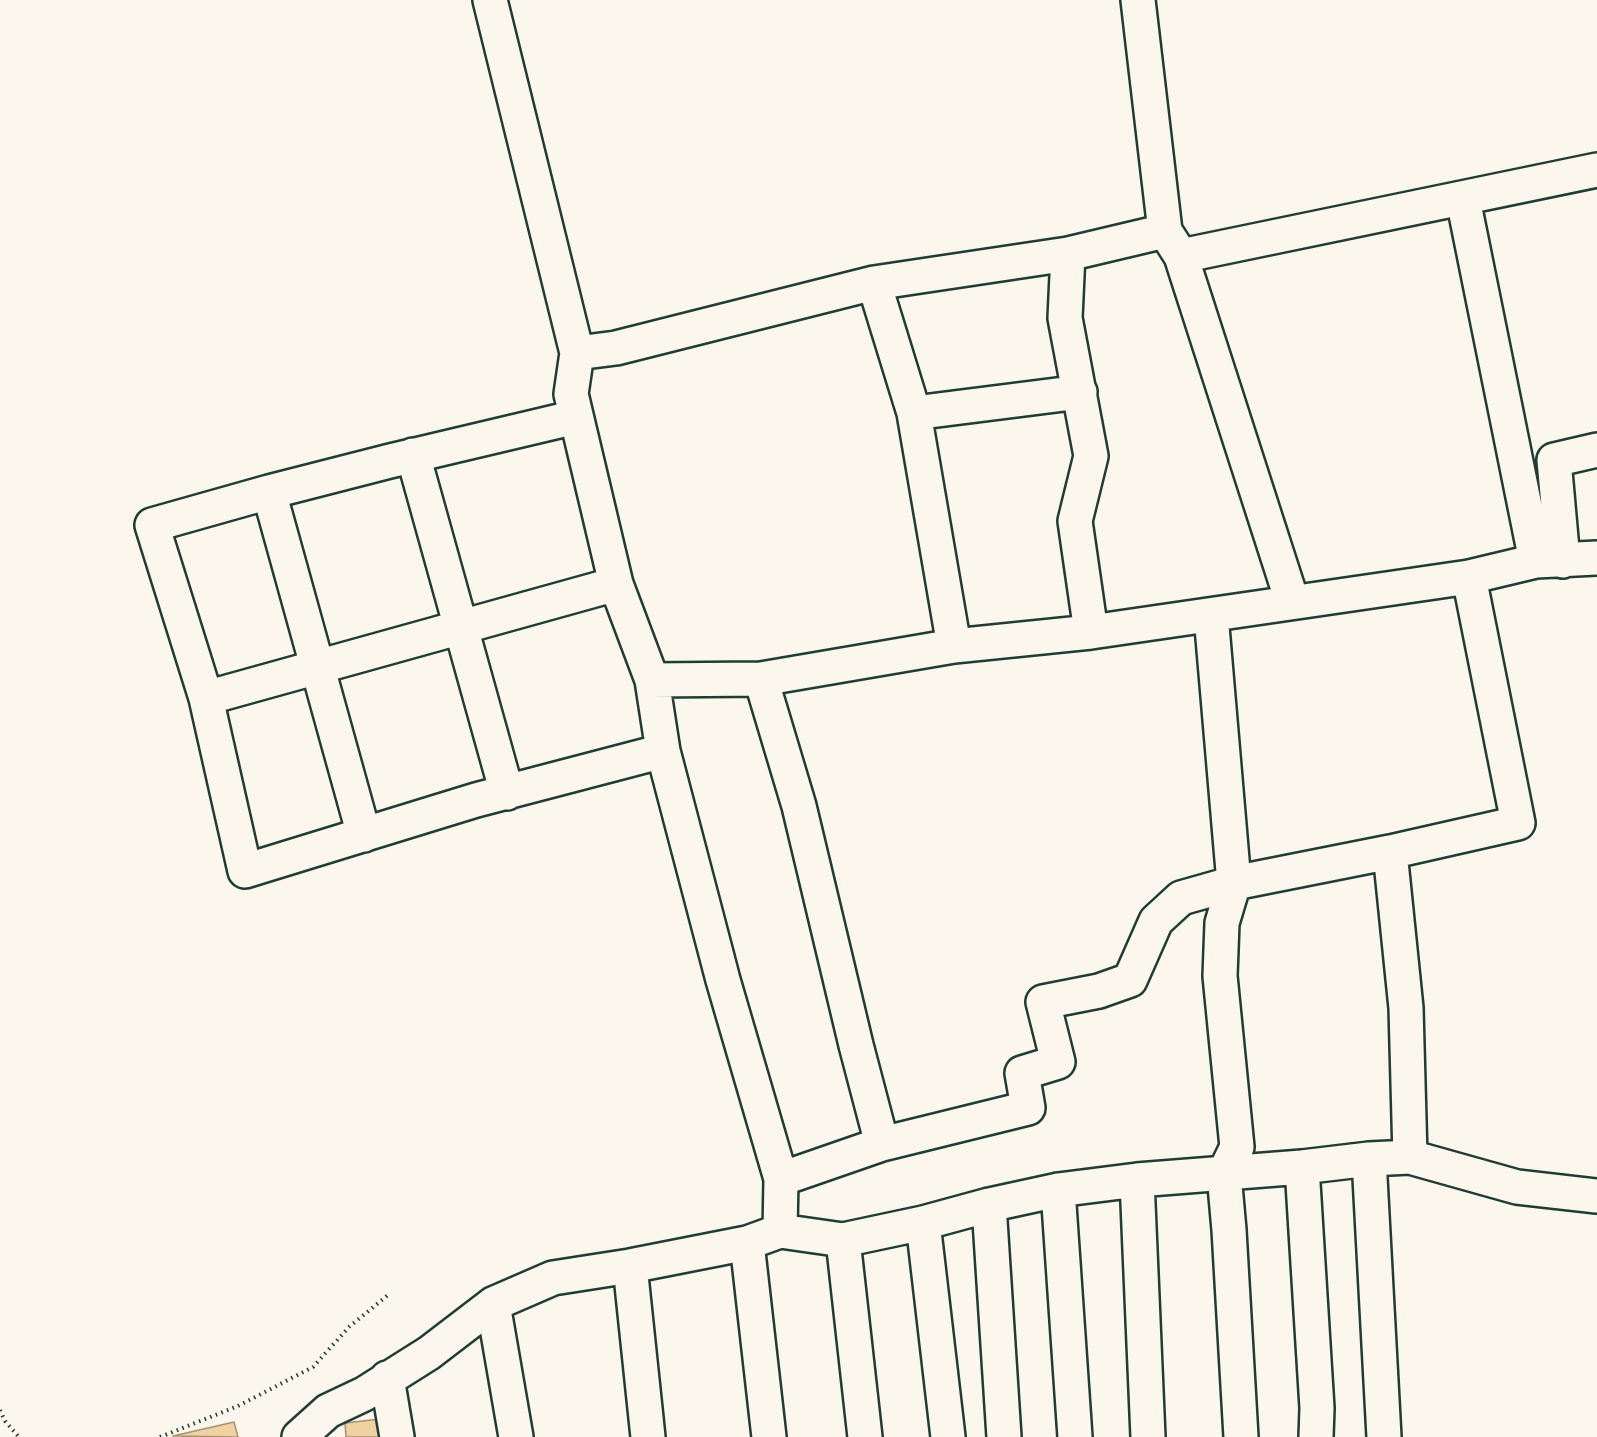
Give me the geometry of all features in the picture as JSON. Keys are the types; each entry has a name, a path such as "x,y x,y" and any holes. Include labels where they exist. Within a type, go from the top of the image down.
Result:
{"street":[{"path":"490,0 577,353 571,394 616,584 652,680 663,751 723,980 781,1179 780,1231"},
{"path":"1138,0 1173,244 1292,601"},
{"path":"577,353 616,348 874,283 1068,254 1173,244 1463,199 1597,170"},
{"path":"1463,199 1550,561"},
{"path":"1068,254 1065,318 1091,456 1075,521 1091,632"},
{"path":"874,283 914,413 954,646"},
{"path":"914,413 1080,392"},
{"path":"576,417 413,455 152,525 206,698 245,871 507,793 663,751"},
{"path":"1550,561 1554,460 1597,450"},
{"path":"413,455 507,793"},
{"path":"269,492 364,835"},
{"path":"652,680 761,679 954,646 1091,632 1469,577 1550,561 1597,558"},
{"path":"781,1179 882,1144 1028,1108 1022,1073 1058,1062 1043,1002 1099,991 1130,980 1156,921 1181,898 1234,883 1390,852 1518,823 1469,577"},
{"path":"206,698 616,584"},
{"path":"1210,615 1234,883 1222,923 1220,976 1237,1147 1224,1174 1241,1437"},
{"path":"761,679 799,806 882,1144"},
{"path":"1390,852 1406,1008 1410,1157"},
{"path":"299,1437 328,1411 364,1394 429,1353 493,1304 553,1278 630,1266 747,1243 780,1231 843,1240 1058,1190 1137,1180 1410,1157 1517,1187 1597,1196"},
{"path":"1369,1159 1384,1437"},
{"path":"1302,1167 1317,1408 1316,1437"},
{"path":"1137,1180 1148,1437"},
{"path":"1058,1190 1075,1437"},
{"path":"989,1205 1004,1437"},
{"path":"923,1223 948,1437"},
{"path":"843,1240 865,1437"},
{"path":"747,1243 769,1437"},
{"path":"630,1266 648,1437"},
{"path":"493,1304 516,1437"},
{"path":"387,1378 397,1437"}],"path":[{"path":"160,1437 238,1406 313,1367 349,1327 388,1295"},
{"path":"0,1410 5,1421 20,1437"}],"building":[{"path":"389,1418 391,1437 346,1437 345,1423"},
{"path":"234,1422 238,1437 173,1436"}]}
